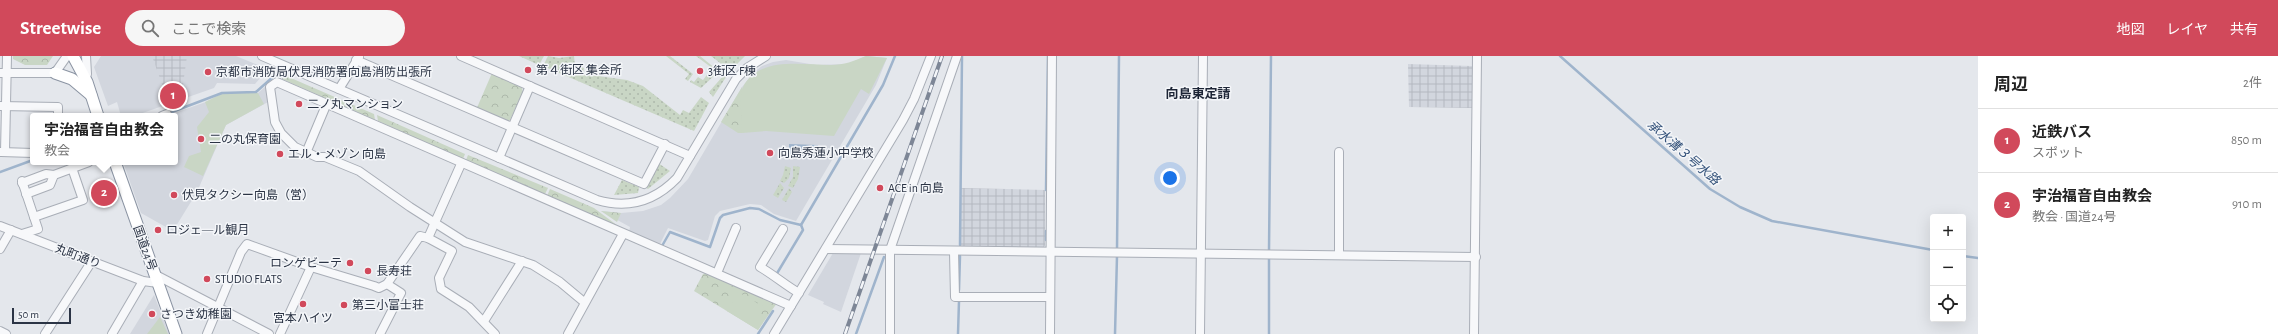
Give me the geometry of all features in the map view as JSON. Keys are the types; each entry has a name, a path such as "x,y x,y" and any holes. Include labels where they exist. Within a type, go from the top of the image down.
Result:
{"highway":[{"path":"73,56 87,78"},
{"path":"80,56 97,113"},
{"path":"55,73 72,79 92,96"},
{"name":"国道24号","path":"115,165 176,334"}],"street":[{"path":"8,56 4,73 3,152 30,153"},
{"path":"4,73 55,73 67,56"},
{"path":"86,56 87,78"},
{"path":"262,56 597,200 627,205 643,201 662,192 677,178 736,79 747,68 766,56"},
{"path":"461,56 690,156"},
{"path":"774,334 903,120 914,99 931,56"},
{"path":"890,334 890,250 957,56"},
{"path":"1050,334 1052,56"},
{"path":"1200,334 1203,56"},
{"path":"1474,334 1477,56"},
{"path":"339,89 358,58 644,184 664,144"},
{"path":"584,302 534,265 465,242 436,222 410,207 359,171 325,156 317,157 306,153 290,142 275,122 270,87 277,82 327,103 461,164 791,306"},
{"path":"499,158 530,86"},
{"path":"306,153 327,103"},
{"path":"3,106 58,107 58,113"},
{"path":"1339,152 1339,255"},
{"path":"428,238 461,164"},
{"path":"22,234 38,229 22,182 46,174 54,175 81,165"},
{"path":"34,217 83,200 72,168"},
{"path":"26,194 50,185 54,175"},
{"name":"丸町通り","path":"0,226 143,281 156,278"},
{"path":"717,274 736,228"},
{"path":"783,228 760,267 770,273 776,280 799,293"},
{"path":"0,249 11,230"},
{"path":"568,334 584,302 623,234"},
{"path":"207,334 241,252 247,244 311,267 379,288 387,284 420,236 428,238 452,251 440,278 441,289 470,307 495,334"},
{"path":"826,249 954,252 1476,257"},
{"path":"954,252 955,297 1050,297"},
{"path":"484,322 522,261"},
{"path":"46,334 92,262"},
{"path":"280,334 311,267"},
{"path":"156,278 269,334"},
{"path":"112,334 143,281"},
{"path":"380,334 401,294 387,284"},
{"path":"0,331 6,334"}],"shaded area":[{"path":"101,56 236,56 268,69 255,84 217,83 214,88 143,113 120,113 117,102 108,106 94,67"},
{"path":"152,56 187,56 181,99 169,104"},
{"name":"向島秀蓮小中学校","path":"866,56 887,58 876,85 796,221 774,214 761,205 750,204 720,211 715,216 708,240 705,241 668,228 660,244 629,231 630,227 601,211 621,213 643,211 661,205 670,198 688,179 742,87 754,72 762,66 773,62 786,60 816,65 848,64"},
{"path":"1408,64 1472,66 1472,108 1409,107"},
{"path":"266,86 268,102 226,125 197,192 173,231 141,213 124,165 178,165 178,113 175,113 220,97 223,93 258,93"},
{"path":"961,188 1045,190 1045,246 1042,248 961,247"},
{"path":"833,253 861,253 841,312 808,295"},
{"name":"さつき幼稚園","path":"154,295 169,334 130,334"}],"green space":[{"path":"13,56 53,56 47,65 25,65 13,59"},
{"path":"519,56 544,56 539,65"},
{"path":"548,56 559,58 574,56 575,65 584,68 583,74 627,80 643,86 680,115 683,110 689,113 701,97 709,103 694,131 543,66"},
{"path":"666,56 670,56 693,74 688,81 685,79 689,74"},
{"path":"696,56 700,56 716,69 716,74 701,88 690,82 691,80 694,82 698,77 703,80 712,68"},
{"path":"711,56 745,56 730,71 713,97 709,92 723,76 724,66"},
{"path":"866,56 887,58 869,94 861,89 834,136 766,131 742,133 741,102 743,87 750,77 759,70 782,64 840,64"},
{"path":"492,73 521,85 523,92 510,120 505,123 476,110"},
{"path":"284,75 374,114 375,120 282,79"},
{"path":"742,87 742,133 738,133 721,122"},
{"name":"二の丸保育園","path":"223,93 258,93 264,104 226,125 203,176 184,167 189,156 201,152 197,127 209,112 205,102"},
{"path":"377,115 465,154 463,159 378,121"},
{"path":"468,155 548,188 545,194 466,160"},
{"path":"658,163 670,171 648,189 645,187"},
{"path":"785,166 791,168 789,178 784,183 780,181"},
{"path":"793,166 800,167 798,179 793,188 788,186 793,177"},
{"path":"622,180 639,187 638,193 614,195"},
{"path":"780,183 784,188 778,198 773,195"},
{"path":"789,188 792,192 786,202 782,200"},
{"path":"550,189 594,208 618,226 547,196"},
{"path":"601,211 621,213 617,222"},
{"path":"708,273 777,303 758,330 694,291 703,274"},
{"path":"738,292 764,307 757,318 763,322 758,330 727,311"},
{"path":"160,317 168,334 147,334"}],"water":[{"path":"789,144 818,145 818,158 789,157"}],"waterway":[{"path":"662,246 670,232 710,247 720,218 723,215 750,208 759,209 780,220 801,225 883,85 895,56"},
{"path":"960,245 962,56"},
{"path":"1046,190 1048,56"},
{"path":"1117,249 1119,56"},
{"path":"1269,251 1271,56"},
{"name":"承水溝３号水路","path":"1560,56 1710,189 1740,207 1772,221 1930,249"},
{"path":"172,112 222,93 256,92 274,76"},
{"path":"0,172 30,161"},
{"path":"776,275 803,230 801,225"},
{"path":"1046,231 1046,240"},
{"path":"959,290 960,256"},
{"path":"1115,334 1117,256"},
{"name":"承水溝３号水路","path":"1966,256 1978,258"},
{"path":"856,334 884,257"},
{"path":"1269,258 1269,334"},
{"path":"958,334 959,301"},
{"path":"758,334 773,311"}],"railway":[{"path":"845,334 942,56"}],"place":[{"name":"第４街区 集会所","path":"528,70"},
{"name":"3街区 F棟","path":"700,71"},
{"name":"京都市消防局伏見消防署向島消防出張所","path":"208,72"},
{"name":"近鉄バス","path":"173,96"},
{"name":"二ノ丸マンション","path":"299,104"},
{"name":"二の丸保育園","path":"201,139"},
{"name":"向島秀蓮小中学校","path":"770,153"},
{"name":"エル・メゾン 向島","path":"280,154"},
{"name":"ACE in 向島","path":"880,188"},
{"name":"宇治福音自由教会","path":"104,193"},
{"name":"伏見タクシー向島（営）","path":"174,195"},
{"name":"ロジェ―ル観月","path":"158,230"},
{"name":"ロンゲビーテ","path":"350,263"},
{"name":"長寿荘","path":"368,271"},
{"name":"STUDIO FLATS","path":"207,279"},
{"name":"宮本ハイツ","path":"303,304"},
{"name":"第三小富士荘","path":"344,305"},
{"name":"さつき幼稚園","path":"152,314"}],"district":[{"name":"向島東定請","path":"1198,93"}]}
